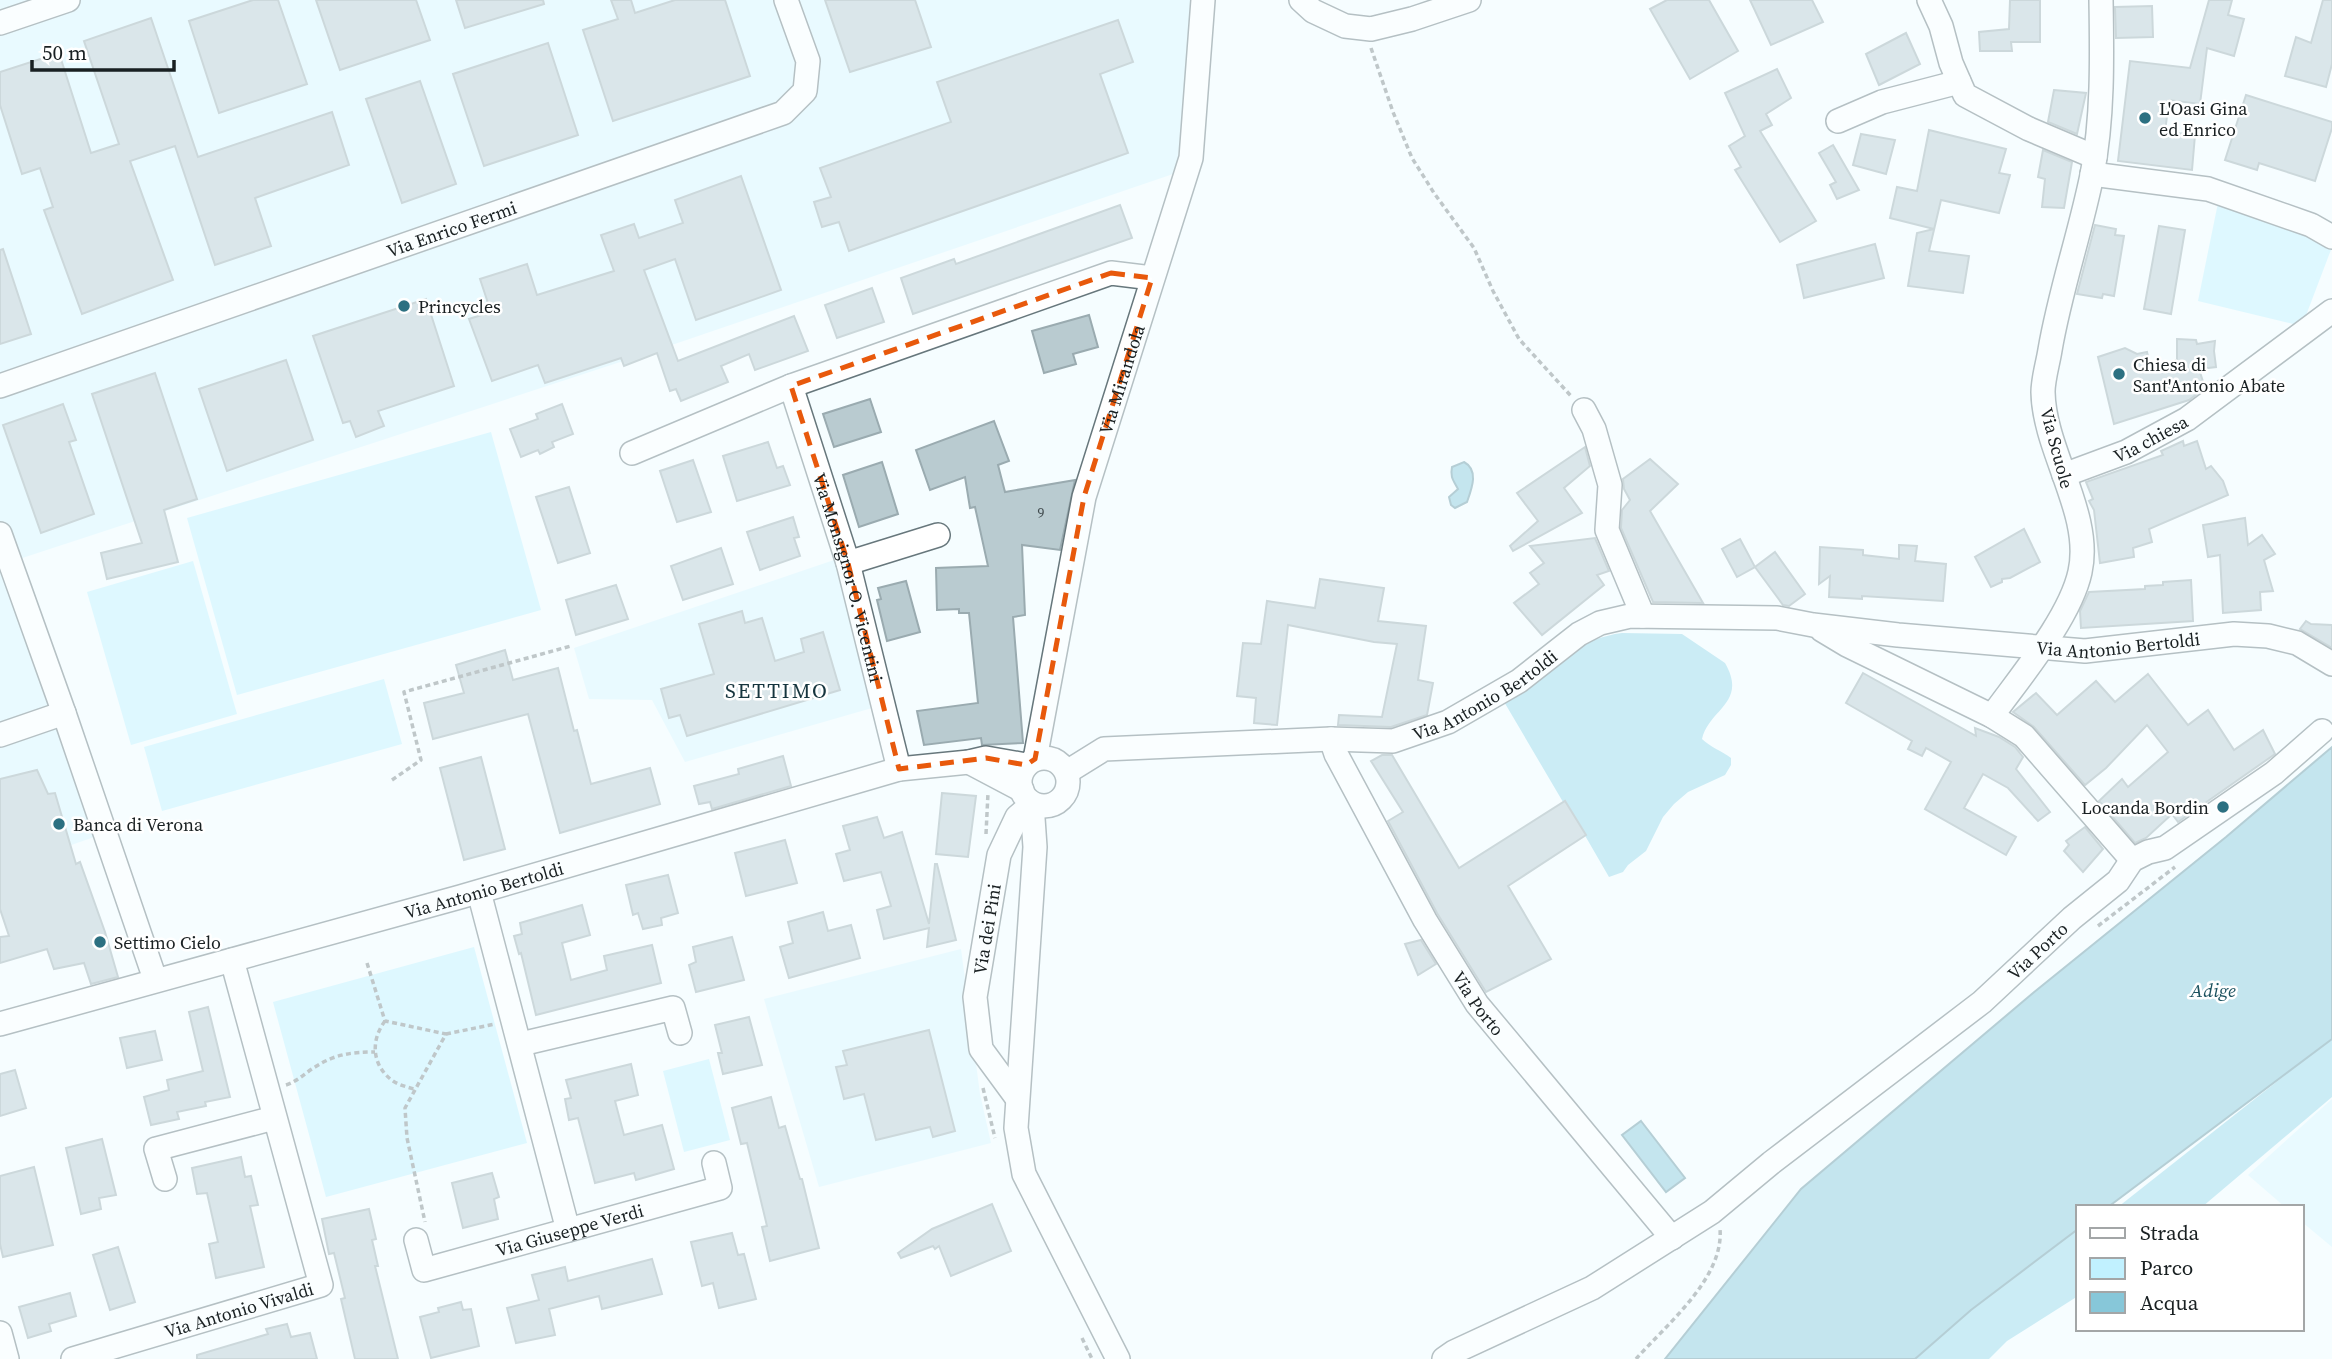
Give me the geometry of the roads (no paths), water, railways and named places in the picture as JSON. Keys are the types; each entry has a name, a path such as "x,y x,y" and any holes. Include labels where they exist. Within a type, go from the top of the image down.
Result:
{"street":[{"path":"0,23 68,0"},
{"name":"Via Enrico Fermi","path":"0,386 783,113 804,91 808,61 786,0"},
{"name":"Via Mirandola","path":"1031,762 1084,497 1191,158 1203,0"},
{"path":"1301,0 1313,11 1345,26 1371,29 1469,0"},
{"path":"1929,0 1965,95 2093,166 2208,189 2311,225 2332,237"},
{"name":"Via Scuole","path":"1992,716 2041,648 2074,593 2080,570 2083,540 2048,426 2043,391 2054,327 2093,166 2102,69 2101,0"},
{"path":"1838,121 1882,102 1959,82"},
{"path":"632,453 791,386 1111,274 1152,278"},
{"name":"Via chiesa","path":"2064,475 2126,452 2187,419 2332,311"},
{"name":"Via Monsignor O. Vicentini","path":"791,386 848,563 899,769"},
{"path":"1584,410 1594,429 1610,485 1607,530 1643,616"},
{"path":"0,534 155,979"},
{"path":"848,563 938,535"},
{"name":"Via Antonio Bertoldi","path":"1067,772 1104,749 1331,739 1393,741 1448,722 1519,681 1579,634 1600,623 1630,616 1777,618 1898,635 2085,651 2234,634 2268,636 2297,643 2332,664"},
{"path":"1813,625 1847,645 1992,716 2024,736 2132,860 2165,848 2274,773 2322,731"},
{"path":"1890,665 1898,635"},
{"path":"0,735 64,713"},
{"name":"Via Porto","path":"1331,739 1336,754 1419,910 1477,1003 1672,1238"},
{"name":"Via Antonio Bertoldi","path":"0,1024 155,979 478,892 899,769 986,758 1031,762"},
{"path":"969,762 1035,800 1060,801 1069,782 1067,772 1059,762 1048,758 1031,762 1021,775 1035,800 1035,847 1016,1128 1024,1174 1118,1359"},
{"name":"Via dei Pini","path":"1017,1098 981,1049 975,997 999,855 1017,817 1035,800"},
{"name":"Via Porto","path":"1444,1359 1592,1287 1712,1212 1771,1163 1982,1002 2072,918 2118,881 2132,860"},
{"path":"478,892 521,1044 568,1230"},
{"name":"Via Antonio Vivaldi","path":"73,1359 321,1285 232,960"},
{"path":"521,1044 673,1008 680,1033"},
{"path":"981,1049 1005,1060 1012,1059 1022,1048"},
{"path":"165,1179 156,1149 275,1118"},
{"name":"Via Giuseppe Verdi","path":"416,1240 424,1270 720,1188 714,1163"},
{"path":"0,1334 7,1359"}],"water":[{"path":"1464,462 1469,465 1473,474 1472,485 1467,502 1455,508 1449,497 1458,489 1453,481 1452,467"},
{"name":"Adige","path":"2332,747 2332,1039 2111,1205 2076,1205 2076,1231 1971,1310 1915,1359 1665,1359 1801,1189 2033,993 2226,837"},
{"path":"1641,1121 1685,1178 1666,1192 1622,1135"}],"place":[{"name":"L'Oasi Gina ed Enrico","path":"2145,118"},
{"name":"Princycles","path":"404,306"},
{"name":"Chiesa di Sant'Antonio Abate","path":"2119,374"},
{"name":"Locanda Bordin","path":"2223,807"},
{"name":"Banca di Verona","path":"59,824"},
{"name":"Settimo Cielo","path":"100,942"}],"district":[{"name":"SETTIMO","path":"777,690"}]}
